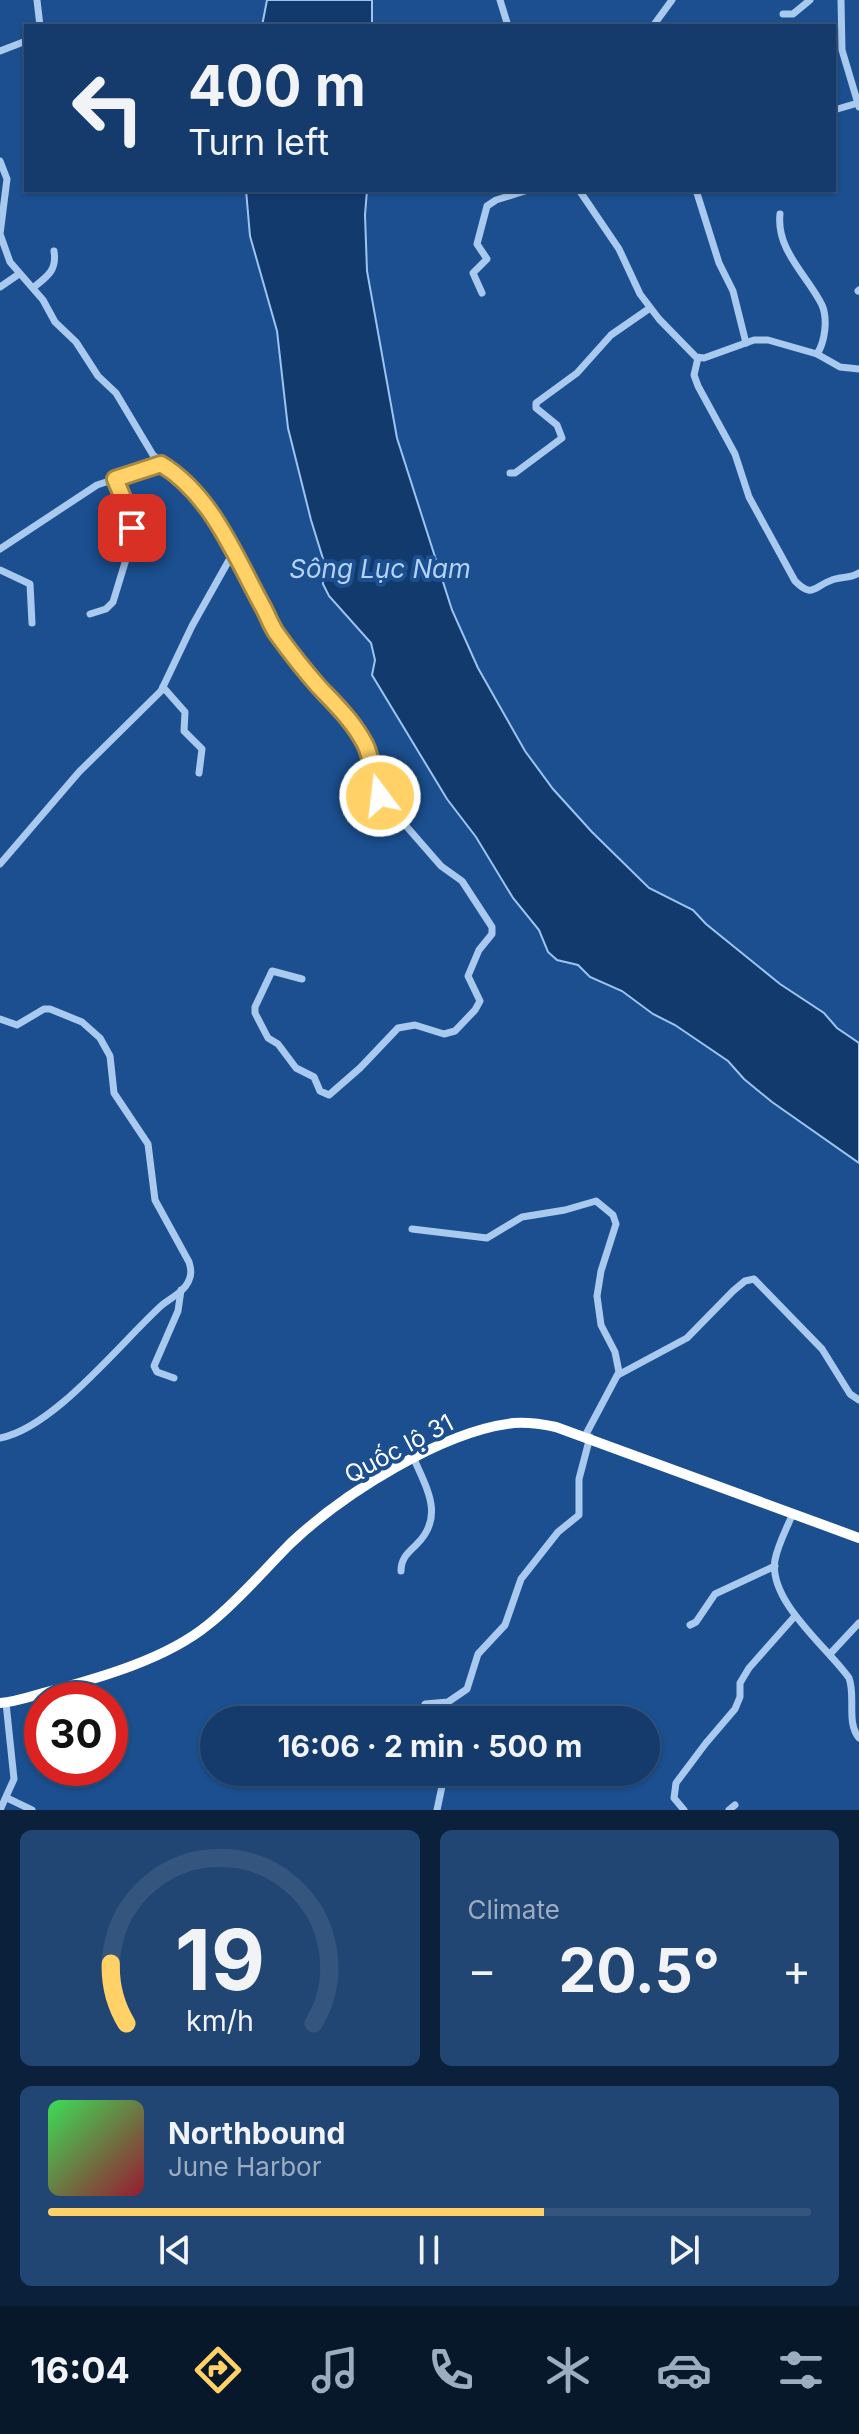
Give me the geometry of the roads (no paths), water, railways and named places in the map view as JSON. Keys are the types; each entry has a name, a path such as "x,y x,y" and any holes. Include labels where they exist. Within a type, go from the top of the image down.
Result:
{"highway":[{"name":"Quốc lộ 31","path":"3,1703 112,1673 190,1638 211,1623 292,1542 329,1512 414,1459 460,1437 516,1423 556,1427 587,1436 859,1538"}],"street":[{"path":"37,0 40,24"},
{"path":"500,0 507,24"},
{"path":"654,24 672,0"},
{"path":"783,14 793,14 810,0"},
{"path":"836,110 858,105 838,45 841,0"},
{"path":"0,51 24,42"},
{"path":"0,161 7,179 2,243 19,274 34,287 55,322 76,342 98,376 116,393 153,455 199,496 278,635 302,667 342,709 365,745 371,765 371,780 380,796 441,866 462,881 492,927 492,934 479,950 467,978 480,997 478,1005 455,1031 444,1034 415,1025 398,1028 351,1077 329,1095 320,1091 314,1077 296,1068 278,1044 268,1038 255,1013 256,1004 272,971 302,979"},
{"path":"482,293 473,273 487,259 477,244 485,209 496,200 522,192"},
{"path":"580,192 619,249 640,294 698,358"},
{"path":"697,192 719,263 733,291 746,343"},
{"path":"780,214 780,234 801,275 823,308 825,341 817,354"},
{"path":"34,287 52,273 56,261 54,251"},
{"path":"0,287 19,274"},
{"path":"510,473 515,473 562,438 557,425 536,408 536,403 577,373 611,335 650,308"},
{"path":"698,358 746,343 773,340 817,354 840,367 859,369"},
{"path":"698,358 694,375 698,386 735,454 749,497 795,581 812,591 831,580 859,573"},
{"path":"0,549 86,491 161,464"},
{"path":"90,614 106,609 113,602 131,543 131,521 115,479"},
{"path":"0,864 56,797 163,687 192,626 233,553"},
{"path":"0,570 29,582 32,623"},
{"path":"163,687 185,712 184,731 202,749 199,773"},
{"path":"0,1019 17,1025 40,1011 50,1009 82,1022 100,1038 110,1056 114,1093 148,1144 155,1200 191,1266 189,1281 181,1290 54,1409 24,1429 0,1438"},
{"path":"412,1229 487,1238 522,1217 596,1201 613,1215 616,1224 601,1271 597,1296 601,1325 617,1358 618,1375 587,1436 579,1479 579,1515 558,1532 525,1573 501,1632 478,1654 467,1689 448,1702 424,1706"},
{"path":"618,1375 687,1338 733,1291 745,1281 754,1279 822,1349 850,1394 859,1400"},
{"path":"174,1378 154,1368 178,1311 181,1290"},
{"path":"401,1571 402,1561 426,1533 433,1514 432,1500 414,1459"},
{"path":"793,1513 777,1553 775,1566 780,1587 795,1616 830,1654 851,1683 854,1731 859,1738"},
{"path":"690,1625 696,1622 715,1594 775,1566"},
{"path":"684,1810 674,1798 676,1783 735,1709 740,1697 740,1683 749,1668 795,1616"},
{"path":"830,1654 859,1623"},
{"path":"0,1810 14,1779 3,1703"},
{"path":"437,1810 442,1786"},
{"path":"7,1798 32,1810"}],"water":[{"path":"267,0 372,0 372,24 262,24"},
{"name":"Sông Lục Nam","path":"246,192 367,192 367,271 397,438 452,610 478,668 525,751 553,789 592,832 649,888 693,910 780,984 824,1013 837,1028 859,1043 859,1163 772,1102 728,1061 675,1025 653,1014 622,991 590,977 578,965 557,960 548,952 539,930 513,898 476,837 447,799 372,675 375,660 371,643 329,596 323,584 324,562 288,428 277,331 250,236"}]}
